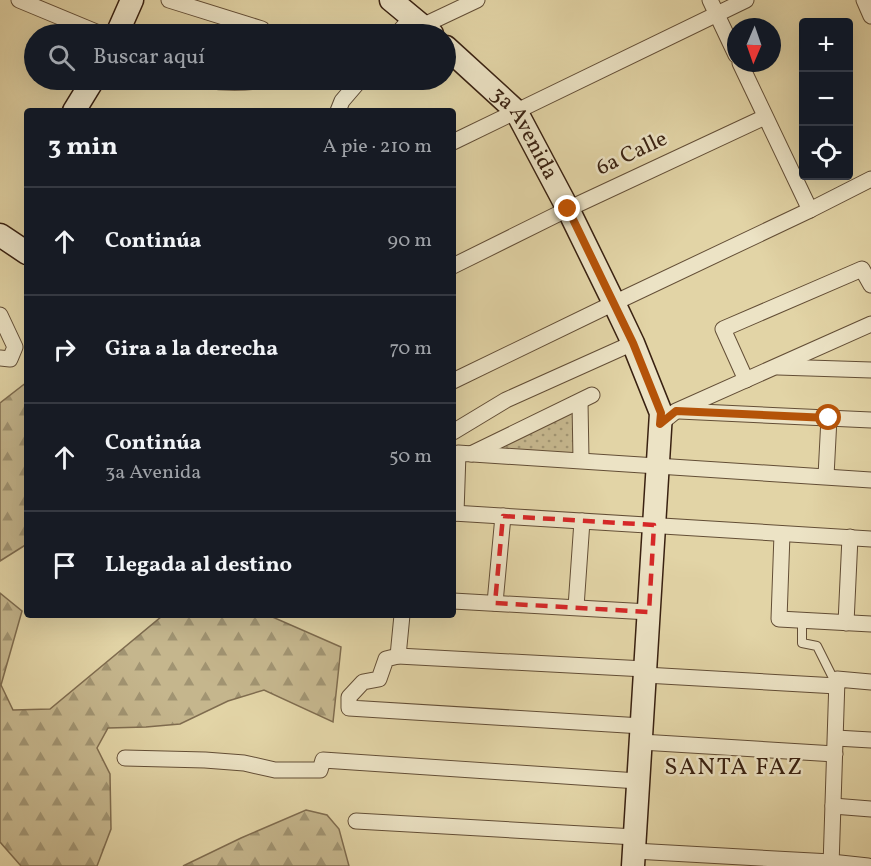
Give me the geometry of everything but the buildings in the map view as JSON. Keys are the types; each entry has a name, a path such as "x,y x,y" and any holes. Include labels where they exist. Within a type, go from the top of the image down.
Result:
{"street":[{"path":"19,0 77,24"},
{"path":"121,24 132,0"},
{"path":"169,0 246,24"},
{"path":"391,0 420,24"},
{"path":"426,24 477,0"},
{"path":"456,141 713,7 746,0"},
{"path":"864,0 871,16"},
{"path":"713,7 727,36"},
{"name":"3a Avenida","path":"456,56 516,111 614,303 661,413 668,417 658,465 634,851"},
{"path":"744,72 810,210"},
{"path":"76,108 87,90"},
{"path":"339,108 351,90"},
{"name":"6a Calle","path":"456,265 568,209 765,117"},
{"path":"456,380 871,179"},
{"path":"0,236 24,251"},
{"path":"746,380 723,329 862,269 871,285"},
{"path":"0,315 15,347 10,360 0,358"},
{"path":"668,417 772,367 871,324"},
{"path":"456,430 506,400 633,343"},
{"path":"772,367 871,370"},
{"path":"470,455 586,398 581,460"},
{"path":"668,417 871,420"},
{"path":"826,476 829,418"},
{"path":"456,483 458,453 871,480"},
{"path":"456,513 871,539"},
{"path":"495,603 503,516"},
{"path":"576,607 582,521"},
{"path":"782,534 779,619 871,624"},
{"path":"846,623 850,537"},
{"path":"456,601 649,612"},
{"path":"398,656 402,618"},
{"path":"835,754 349,708 349,697 363,682 379,679 386,659 398,656 837,686"},
{"path":"831,864 837,679 871,682"},
{"path":"836,738 871,740"},
{"path":"126,758 244,763 274,770 320,770 323,760 638,781"},
{"path":"833,806 871,809"},
{"path":"356,821 634,851 868,866"}],"lane":[{"path":"802,620 802,642 817,646 837,686"}],"highlighted area":[{"path":"503,516 654,525 649,612 495,603"}],"green space":[{"path":"24,384 24,546 0,561 0,403"},
{"path":"580,402 581,460 470,455"},
{"path":"0,593 22,611 1,685 13,710 50,709 160,618 275,618 341,647 333,722 264,690 228,701 180,724 108,728 97,748 110,774 111,829 97,866 21,866 0,842"},
{"path":"306,810 327,815 339,829 349,866 183,866 241,838"}],"district":[{"name":"SANTA FAZ","path":"734,768"}],"route":[{"path":"568,209 633,343 661,413 660,424 676,411 829,418"}]}
